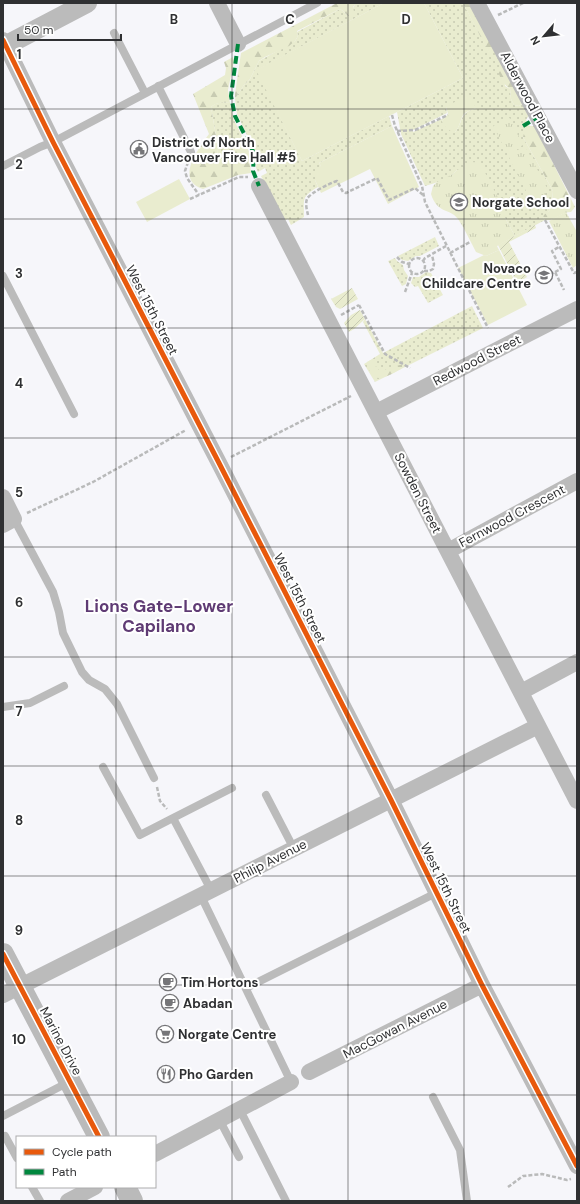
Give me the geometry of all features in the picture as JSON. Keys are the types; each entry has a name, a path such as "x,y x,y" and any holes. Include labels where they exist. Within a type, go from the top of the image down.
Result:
{"main road":[{"name":"Marine Drive","path":"3,954 11,991 70,1082 98,1136"},
{"path":"126,1188 132,1201"}],"street":[{"path":"4,44 87,3"},
{"path":"217,3 238,44"},
{"name":"Alderwood Place","path":"477,3 577,191"},
{"name":"West 15th Street","path":"4,44 391,800 574,1172"},
{"name":"Sowden Street","path":"257,181 577,801"},
{"name":"Redwood Street","path":"376,412 577,309"},
{"name":"Fernwood Crescent","path":"448,551 577,481"},
{"path":"3,497 8,522"},
{"path":"521,692 577,662"},
{"name":"Philip Avenue","path":"11,991 538,726"},
{"name":"MacGowan Avenue","path":"309,1072 482,985"},
{"path":"156,1153 239,1108 291,1082"},
{"path":"68,1201 93,1188"}],"lane":[{"path":"3,166 53,142 317,3"},
{"path":"114,33 145,93"},
{"path":"158,86 191,152"},
{"path":"3,276 74,414"},
{"path":"8,522 53,592 63,633 82,672 89,680 105,688 117,704 154,778"},
{"path":"3,707 30,703 64,686"},
{"path":"103,767 140,836 232,788"},
{"path":"266,795 294,849"},
{"path":"173,818 246,988 291,1082"},
{"path":"246,988 436,893"},
{"path":"3,1116 70,1082"},
{"path":"433,1097 460,1150 467,1201"},
{"path":"239,1108 286,1201"},
{"path":"219,1119 239,1156"},
{"path":"6,1136 16,1156"},
{"path":"33,1188 40,1201"}],"path":[{"path":"487,20 523,3"},
{"path":"397,131 415,130 448,114"},
{"path":"392,115 397,131 422,186 425,202 488,328"},
{"path":"191,152 185,171 187,178 198,195"},
{"path":"190,199 239,177 248,177 257,181"},
{"path":"308,215 306,203 308,198 319,189 337,181 343,192 346,193 376,178 389,200 415,188 420,194 423,195"},
{"path":"545,220 574,273 577,272"},
{"path":"450,253 470,242"},
{"path":"423,261 425,258 446,246"},
{"path":"542,269 547,276 561,269 552,251 560,247"},
{"path":"412,273 419,274 424,270 433,271 434,264 432,255"},
{"path":"397,257 398,260 409,264"},
{"path":"409,264 415,259 421,259 423,261"},
{"path":"423,261 425,266 424,270"},
{"path":"409,264 409,269 412,273"},
{"path":"555,272 564,290"},
{"path":"405,292 412,273"},
{"path":"337,317 360,304 385,354 410,368"},
{"path":"227,459 355,394"},
{"path":"8,522 93,482 188,428"},
{"path":"154,778 160,801 173,818"},
{"path":"508,1187 523,1176 542,1174 567,1180 574,1172"}],"green space":[{"path":"337,3 356,3 353,7 354,12 352,16 348,16 340,9 297,31 298,36 289,46 259,61 250,79 235,99 241,53"},
{"path":"356,3 384,3 257,70 302,161 389,116 392,126 319,163 321,166 315,180 318,187 306,196 304,217 291,225 288,219 284,221 261,176 267,173 265,168 258,172 256,168 257,156 237,114 235,99 250,79 259,61 295,41 298,36 297,32 340,9 348,16"},
{"path":"384,3 424,3 463,78 302,161 256,70"},
{"path":"424,3 463,3 489,52 494,48 502,62 505,86 510,89 511,99 514,105 519,106 523,103 529,115 526,120 529,126 534,126 536,129 523,137 553,191 552,203 549,211 543,218 545,220 515,236 505,218 457,170 438,182 425,186 401,134 397,112 463,78","holes":["446,107 476,108 464,115 455,132 442,121 446,117 413,132 413,130 447,113"]},
{"path":"463,3 472,3 494,48 493,51 489,53"},
{"path":"233,57 234,61 228,90 230,103 220,103 211,107 218,159 221,160 229,157 237,148 246,144 249,152 251,173 238,175 203,189 195,185 190,179 191,163 209,134 193,94 225,75 226,68 224,62"},
{"path":"502,65 523,103 519,106 514,105 511,99 510,89 500,76 498,71"},
{"path":"467,95 470,95 476,108 464,114 455,132 452,132 443,125 442,121 448,114 446,107"},
{"path":"222,102 230,103 234,120 246,144 237,148 227,159 218,160 211,107"},
{"path":"510,118 523,145 507,153 493,126"},
{"path":"392,126 419,187 388,204 370,169 321,193 315,180 315,170 321,166 319,163"},
{"path":"531,127 536,129 575,207 571,212 567,212 551,220 545,220 543,218 549,211 552,204 553,191 523,137 525,130"},
{"path":"525,146 547,188 538,210 524,203 527,193 508,155"},
{"path":"474,162 481,165 505,211 505,218 515,236 497,246 499,250 486,256 476,252 458,219 451,213 440,208 431,194 433,186 437,182"},
{"path":"179,179 190,199 147,222 136,202"},
{"path":"566,212 577,232 577,265 573,268 549,221"},
{"path":"535,225 536,228 509,242 527,277 517,283 498,245"},
{"path":"435,237 439,246 420,256 416,256 408,261 402,260 398,256"},
{"path":"499,250 527,305 488,325 458,268 484,255 486,256"},
{"path":"395,258 403,265 408,276 406,284 402,286 388,261"},
{"path":"426,272 431,273 443,295 428,303 418,286 415,287 411,283 413,277 419,277"},
{"path":"352,288 358,299 340,309 336,307 331,299"},
{"path":"472,306 483,328 375,382 364,364 380,354 363,322 365,319 383,353"},
{"path":"360,310 365,319 349,332 344,323 351,315"},
{"path":"371,360 379,370 385,370 399,365 402,365 402,367 390,375 380,378 372,375 369,370 367,362"}],"marked path":[{"path":"238,44 231,96 235,116 254,154 253,171 259,186"},
{"path":"523,126 538,117"}],"cycle path":[{"path":"3,40 53,142 391,800 482,985 577,1166"},
{"path":"3,954 98,1136"}],"place":[{"name":"District of North Vancouver Fire Hall #5","path":"139,149"},
{"name":"Norgate School","path":"459,202"},
{"name":"Novaco Childcare Centre","path":"544,275"},
{"name":"Tim Hortons","path":"168,982"},
{"name":"Abadan","path":"170,1003"},
{"name":"Norgate Centre","path":"165,1034"},
{"name":"Pho Garden","path":"166,1074"}],"district":[{"name":"Lions Gate-Lower Capilano","path":"159,616"}]}
